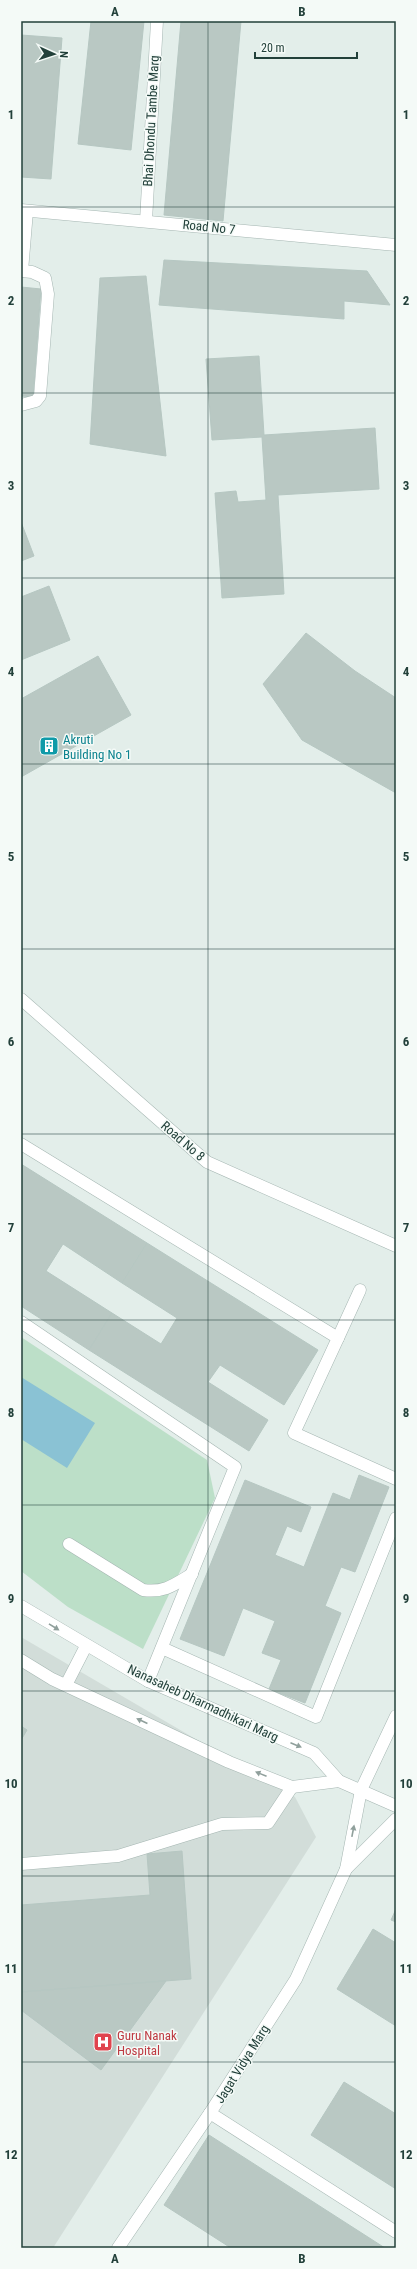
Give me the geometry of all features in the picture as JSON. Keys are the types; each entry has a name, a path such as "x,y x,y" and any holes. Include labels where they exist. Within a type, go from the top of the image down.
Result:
{"street":[{"name":"Bhai Dhondu Tambe Marg","path":"146,221 157,21"},
{"name":"Road No 7","path":"24,211 396,245"},
{"path":"21,405 36,401 40,396 48,294 45,278 32,272 21,271 24,211"},
{"name":"Road No 8","path":"21,999 207,1162 396,1246"},
{"path":"21,1144 338,1338"},
{"path":"360,1290 294,1433 396,1479"},
{"path":"21,1322 235,1467 148,1681"},
{"path":"162,1648 316,1717 396,1518"},
{"path":"69,1544 143,1590 156,1592 166,1589 192,1574"},
{"name":"Nanasaheb Dharmadhikari Marg","path":"21,1606 86,1646 148,1681 314,1753 339,1781 396,1806"},
{"path":"66,1685 86,1646"},
{"name":"Nanasaheb Dharmadhikari Marg","path":"21,1660 66,1685 229,1762 292,1787 339,1781"},
{"path":"346,1869 361,1790 396,1716"},
{"path":"21,1864 118,1856 222,1824 268,1823 292,1787"},
{"path":"346,1869 396,1819"},
{"name":"Jagat Vidya Marg","path":"118,2248 210,2113 296,1979 346,1869"},
{"path":"210,2113 396,2232"}],"shaded area":[{"name":"Guru Nanak Hospital","path":"21,1637 295,1797 316,1837 53,2248 21,2248"}],"green space":[{"path":"21,1337 207,1460 215,1498 143,1649 68,1607 21,1571"}],"water":[{"path":"21,1377 95,1423 67,1468 21,1439"}],"building":[{"path":"91,21 144,21 131,150 78,144"},
{"path":"181,21 241,21 223,221 164,215"},
{"path":"21,35 62,38 51,179 21,177"},
{"path":"164,260 367,271 390,305 344,301 344,319 159,305"},
{"path":"146,276 166,456 90,444 100,278"},
{"path":"21,287 41,289 33,397 21,396"},
{"path":"259,356 264,435 375,428 379,489 278,495 284,594 222,598 215,493 236,491 238,502 266,500 262,437 212,440 206,359"},
{"path":"21,522 34,556 21,561"},
{"path":"49,586 70,640 21,660 21,597"},
{"path":"306,633 355,671 396,698 396,793 302,740 263,684"},
{"name":"Akruti Building No 1","path":"98,656 131,715 21,777 21,699"},
{"path":"21,1164 147,1243 122,1283 63,1244 46,1271 112,1313 89,1350 21,1306"},
{"path":"147,1243 318,1350 284,1405 220,1365 208,1382 268,1420 249,1451 89,1350 112,1313 161,1344 177,1318 122,1283"},
{"path":"359,1475 389,1487 355,1572 341,1567 325,1606 341,1613 305,1703 269,1689 281,1660 262,1653 275,1621 243,1608 224,1656 180,1639 245,1480 311,1507 301,1532 287,1526 275,1555 304,1567 333,1493 350,1500"},
{"path":"21,1726 27,1730 21,1740"},
{"path":"182,1851 191,1979 21,1992 21,1905 150,1895 147,1854"},
{"path":"396,1909 396,1922 391,1920"},
{"path":"373,1929 396,1943 396,2026 337,1989"},
{"path":"166,1981 101,2070 21,2010 21,1992"},
{"path":"344,2082 396,2114 396,2189 311,2135"},
{"path":"209,2135 385,2248 231,2248 164,2205"}],"place":[{"name":"Akruti Building No 1","path":"49,746"},
{"name":"Guru Nanak Hospital","path":"103,2042"}]}
